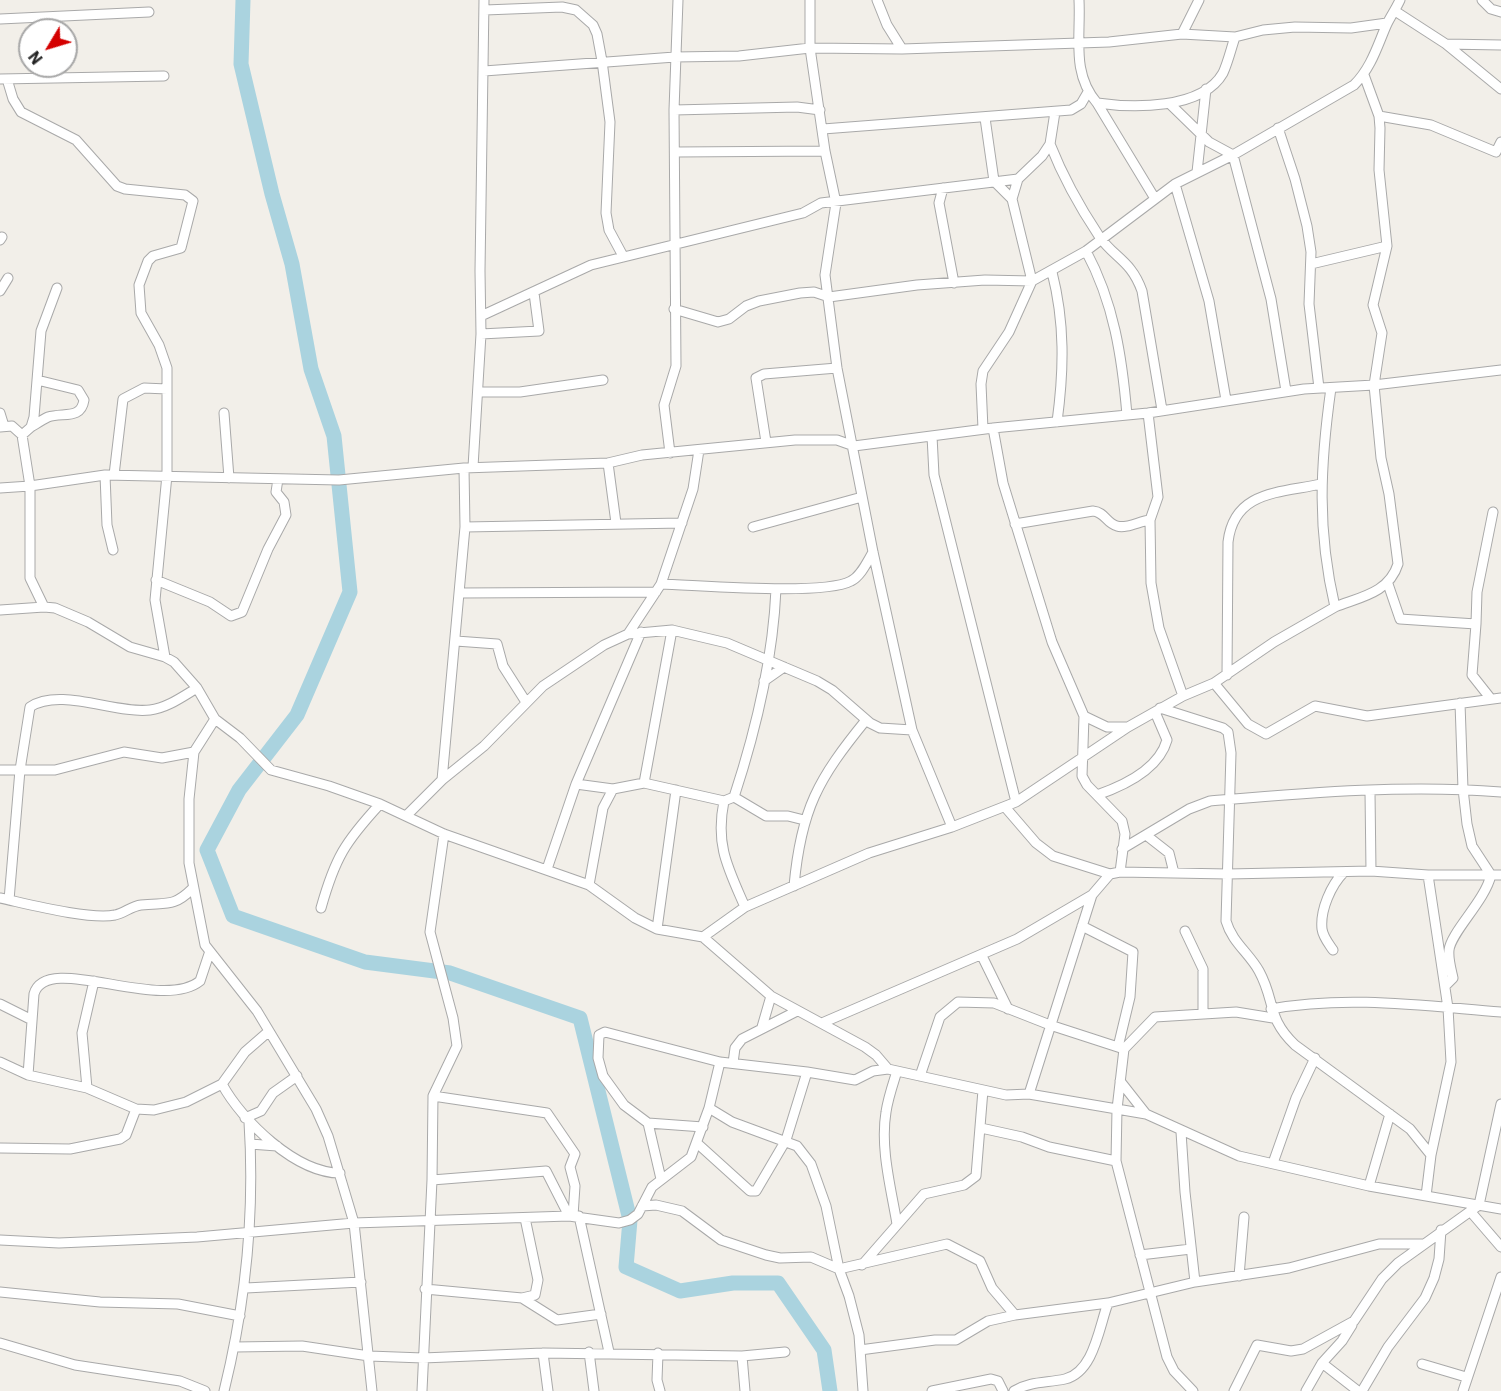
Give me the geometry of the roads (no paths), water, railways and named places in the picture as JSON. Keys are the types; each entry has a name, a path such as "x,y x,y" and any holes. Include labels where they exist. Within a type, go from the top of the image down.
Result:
{"street":[{"path":"669,453 664,405 676,366 674,110 678,0"},
{"path":"810,0 810,48 825,151 832,173 836,203 825,263 837,368 873,552 912,730 952,827"},
{"path":"877,0 902,50"},
{"path":"882,12 885,0"},
{"path":"1079,0 1079,64 1088,92 1154,197"},
{"path":"1182,34 1199,0"},
{"path":"674,309 718,322 729,319 746,306 759,301 800,293 814,292 829,297 901,286 985,280 1032,281 1052,272 1086,251 1154,197 1175,184 1329,102 1364,75 1400,0"},
{"path":"1482,0 1491,9 1501,12"},
{"path":"442,780 456,641 469,468 479,392 482,334 484,5 562,7 576,10 593,25 602,61 610,122 606,213 609,230 623,256"},
{"path":"1395,11 1446,44 1501,88"},
{"path":"0,19 149,12"},
{"path":"484,71 602,61 739,56 810,48 902,50 1078,43 1182,34 1235,37 1263,30 1295,27 1351,28 1387,23"},
{"path":"1097,103 1131,107 1170,104 1206,89 1222,74 1235,37"},
{"path":"1446,44 1501,45"},
{"path":"703,937 745,907 869,853 952,827 1016,802 1157,710 1214,683 1274,642 1335,607 1375,592 1388,584 1398,564 1389,494 1381,458 1374,385 1382,333 1373,305 1387,246 1379,170 1379,116 1364,75"},
{"path":"164,76 3,79 21,112 76,140 117,186 125,189 185,195 193,201 181,248 153,256 148,261 139,285 141,313 164,356 167,389 167,475 156,580 157,617 165,657"},
{"path":"1197,172 1206,89"},
{"path":"823,129 1055,112 1076,108 1088,92"},
{"path":"1170,104 1215,146 1233,155 1271,299 1286,391"},
{"path":"674,110 797,107 820,110"},
{"path":"1055,112 1050,144 1042,156 1018,179 1012,199 1032,281 1009,332 983,371 988,428 1015,524 1052,642 1084,716 1082,776 1122,821 1125,834 1120,872"},
{"path":"1379,116 1431,125 1499,152 1501,142"},
{"path":"985,118 994,181 1012,199"},
{"path":"1278,128 1296,179 1307,226 1311,264 1309,304 1319,388"},
{"path":"1050,144 1067,185 1101,238 1131,268 1142,291 1162,410"},
{"path":"676,152 825,151"},
{"path":"481,316 591,265 674,246 754,223 803,213 821,203 836,203 1018,179"},
{"path":"1175,184 1209,301 1226,400"},
{"path":"943,188 939,203 954,283"},
{"path":"1311,264 1387,246"},
{"path":"1086,251 1102,281 1109,302 1123,363 1127,415"},
{"path":"1052,272 1064,335 1057,422"},
{"path":"0,291 8,278"},
{"path":"31,427 41,331 57,288"},
{"path":"482,334 538,331 534,293"},
{"path":"766,442 755,385 759,375 837,368"},
{"path":"0,488 110,475 339,480 469,468 608,463 642,455 766,442 837,440 854,446 988,428 1148,413 1286,391 1374,385 1501,370"},
{"path":"22,435 48,417 76,414 83,407 84,400 78,390 37,380"},
{"path":"479,392 520,392 603,380"},
{"path":"113,550 107,525 110,475 123,399 144,388 167,389"},
{"path":"1331,388 1321,484 1321,520 1335,607"},
{"path":"224,412 229,478"},
{"path":"0,413 2,427 12,426 22,435 30,486 30,578 44,606"},
{"path":"1148,413 1158,497 1150,520 1149,558 1159,628 1183,696"},
{"path":"932,436 934,475 1016,802"},
{"path":"628,634 658,588 693,489 699,450"},
{"path":"608,463 616,523"},
{"path":"156,580 210,602 231,616 242,612 268,549 286,515 284,502 276,492 278,479"},
{"path":"1227,675 1228,542 1234,520 1242,507 1251,500 1321,484"},
{"path":"753,527 862,496"},
{"path":"1015,524 1093,511 1104,514 1110,523 1120,527 1150,520"},
{"path":"1491,699 1477,683 1471,668 1477,592 1493,512"},
{"path":"465,527 682,523"},
{"path":"460,593 658,588 776,589 847,583 859,574 873,552"},
{"path":"1388,584 1400,619 1476,624"},
{"path":"734,797 764,681 774,622 776,589"},
{"path":"0,610 44,606 88,622 130,647 165,657 174,662 197,688 215,719 240,738 271,770 329,786 380,804 444,834 589,885 635,918 657,929 703,937 771,996 876,1055 892,1070"},
{"path":"407,815 442,780 484,746 526,702 579,661 628,634 672,630 727,643 832,690 866,720 891,730 912,730"},
{"path":"644,783 672,630"},
{"path":"546,868 576,784 600,734 641,632"},
{"path":"456,641 497,644 503,666 526,702"},
{"path":"764,681 784,667"},
{"path":"1214,683 1248,724 1266,734 1315,706 1367,716 1501,698"},
{"path":"192,889 176,902 162,906 138,905 114,915 93,915 5,899 28,710 34,704 57,700 132,710 152,710 197,688"},
{"path":"1460,703 1463,789 1472,846 1496,875"},
{"path":"1097,795 1135,777 1159,757 1167,740 1157,710"},
{"path":"1157,710 1223,728 1228,732 1231,753 1226,921 1229,930 1257,969 1268,993 1272,1014 1289,1039 1416,1133 1431,1155"},
{"path":"1084,716 1107,727 1128,727"},
{"path":"215,719 194,752 188,831 192,889 205,945 209,954 241,989 316,1108 340,1173 354,1223 372,1391"},
{"path":"794,886 804,820 831,762 866,720"},
{"path":"0,770 55,770 124,752 162,759 194,752"},
{"path":"576,784 613,789 644,783 724,801 734,797"},
{"path":"589,885 603,808 613,789"},
{"path":"1122,849 1196,806 1228,800 1463,789 1501,792"},
{"path":"657,929 676,790"},
{"path":"1370,792 1371,871"},
{"path":"734,797 766,816 788,816 804,820"},
{"path":"724,801 720,830 722,854 745,907"},
{"path":"321,908 333,865 341,849 380,804"},
{"path":"1005,807 1036,843 1053,856 1110,874 1120,872 1228,874 1371,871 1428,875 1496,875"},
{"path":"422,1391 425,1289 432,1180 433,1096 457,1046 453,1018 430,932 444,834"},
{"path":"1146,835 1169,853 1174,873"},
{"path":"1333,950 1324,936 1323,916 1332,888 1344,872"},
{"path":"822,1023 914,981 982,956 1017,939 1092,895 1110,874"},
{"path":"1426,1196 1431,1155 1451,1062 1448,1008 1428,875"},
{"path":"1445,986 1453,978 1449,959 1451,942 1496,875"},
{"path":"1029,1094 1092,895"},
{"path":"1082,926 1134,952 1130,997 1121,1048 1116,1161 1169,1364 1193,1391"},
{"path":"1185,931 1203,969 1203,1013"},
{"path":"28,1075 34,994 38,987 65,977 136,990 160,992 183,990 200,981 209,954"},
{"path":"982,956 1008,1009"},
{"path":"87,1088 82,1033 94,981"},
{"path":"762,1027 771,996"},
{"path":"920,1076 938,1023 951,1006 958,1002 994,1003 1050,1025 1121,1048"},
{"path":"1121,1048 1155,1017 1236,1012 1272,1014 1323,1002 1383,1002 1501,1012"},
{"path":"0,1004 32,1020"},
{"path":"734,1063 737,1043 762,1027 797,1011"},
{"path":"0,1062 28,1075 87,1088 136,1109 154,1110 174,1106 222,1084 245,1052 268,1032"},
{"path":"703,1128 648,1123 624,1105 603,1076 598,1058 599,1035 605,1032 720,1062 855,1080 873,1071 892,1070 1006,1095 1029,1094 1146,1114 1181,1132 1239,1156 1369,1186 1501,1209"},
{"path":"1272,1164 1296,1098 1315,1058"},
{"path":"0,1240 59,1243 250,1234 354,1223 574,1216 619,1223 630,1220 638,1214 652,1187 685,1163 698,1144 720,1062"},
{"path":"892,1070 885,1127 887,1166 897,1224"},
{"path":"698,1144 753,1192 759,1188 786,1140 807,1072"},
{"path":"247,1120 261,1112 273,1093 297,1076"},
{"path":"1120,1082 1146,1114"},
{"path":"222,1084 247,1120 277,1146 319,1171 340,1173"},
{"path":"862,1265 924,1194 964,1185 976,1176 983,1090"},
{"path":"433,1096 547,1113 575,1154 570,1167 575,1191 574,1216 609,1352"},
{"path":"1306,1391 1322,1363 1342,1341 1382,1279 1422,1244 1479,1205 1501,1104"},
{"path":"709,1108 743,1126 786,1140 797,1146 815,1171 826,1206 839,1269 849,1296 860,1350 863,1391"},
{"path":"0,1148 70,1149 120,1139 126,1135 136,1109"},
{"path":"1369,1186 1390,1114"},
{"path":"224,1391 246,1288 250,1234 250,1144 247,1120"},
{"path":"648,1123 661,1179"},
{"path":"981,1128 1022,1137 1049,1147 1116,1161"},
{"path":"1181,1132 1195,1282"},
{"path":"250,1144 277,1146"},
{"path":"432,1180 542,1170 548,1174 564,1205 574,1216"},
{"path":"564,1205 575,1191"},
{"path":"642,1206 656,1205 682,1211 722,1240 766,1255 811,1257 839,1269 947,1244 980,1262 992,1288 1015,1315"},
{"path":"1470,1211 1501,1247"},
{"path":"1239,1276 1244,1217"},
{"path":"425,1289 522,1298 535,1295 538,1280 525,1218"},
{"path":"1322,1363 1360,1391 1388,1347 1425,1298 1439,1259 1441,1230"},
{"path":"860,1350 935,1340 956,1340 988,1321 1015,1315 1108,1303 1151,1295 1195,1282 1289,1268 1379,1244 1422,1244"},
{"path":"1140,1255 1191,1249"},
{"path":"1463,1391 1501,1277"},
{"path":"246,1288 361,1282"},
{"path":"0,1292 100,1302 178,1304 240,1316"},
{"path":"522,1298 557,1320 601,1314"},
{"path":"1014,1391 1036,1383 1064,1379 1080,1370 1090,1356 1108,1303"},
{"path":"1234,1391 1257,1345 1291,1351 1304,1349 1354,1322"},
{"path":"0,1343 75,1365 180,1381 205,1391"},
{"path":"235,1347 302,1346 369,1356 423,1358 589,1352 742,1356 785,1352"},
{"path":"589,1352 594,1391"},
{"path":"543,1353 548,1391"},
{"path":"658,1353 657,1380 660,1391"},
{"path":"742,1356 745,1391"},
{"path":"1422,1364 1466,1377"},
{"path":"932,1391 991,1379 998,1382 1003,1391"}],"waterway":[{"path":"243,0 241,64 272,194 292,264 311,369 334,436 350,592 297,715 239,790 207,850 233,916 365,962 450,973 580,1018 630,1220 626,1267 680,1291 733,1283 778,1283 824,1350 830,1391"}]}
